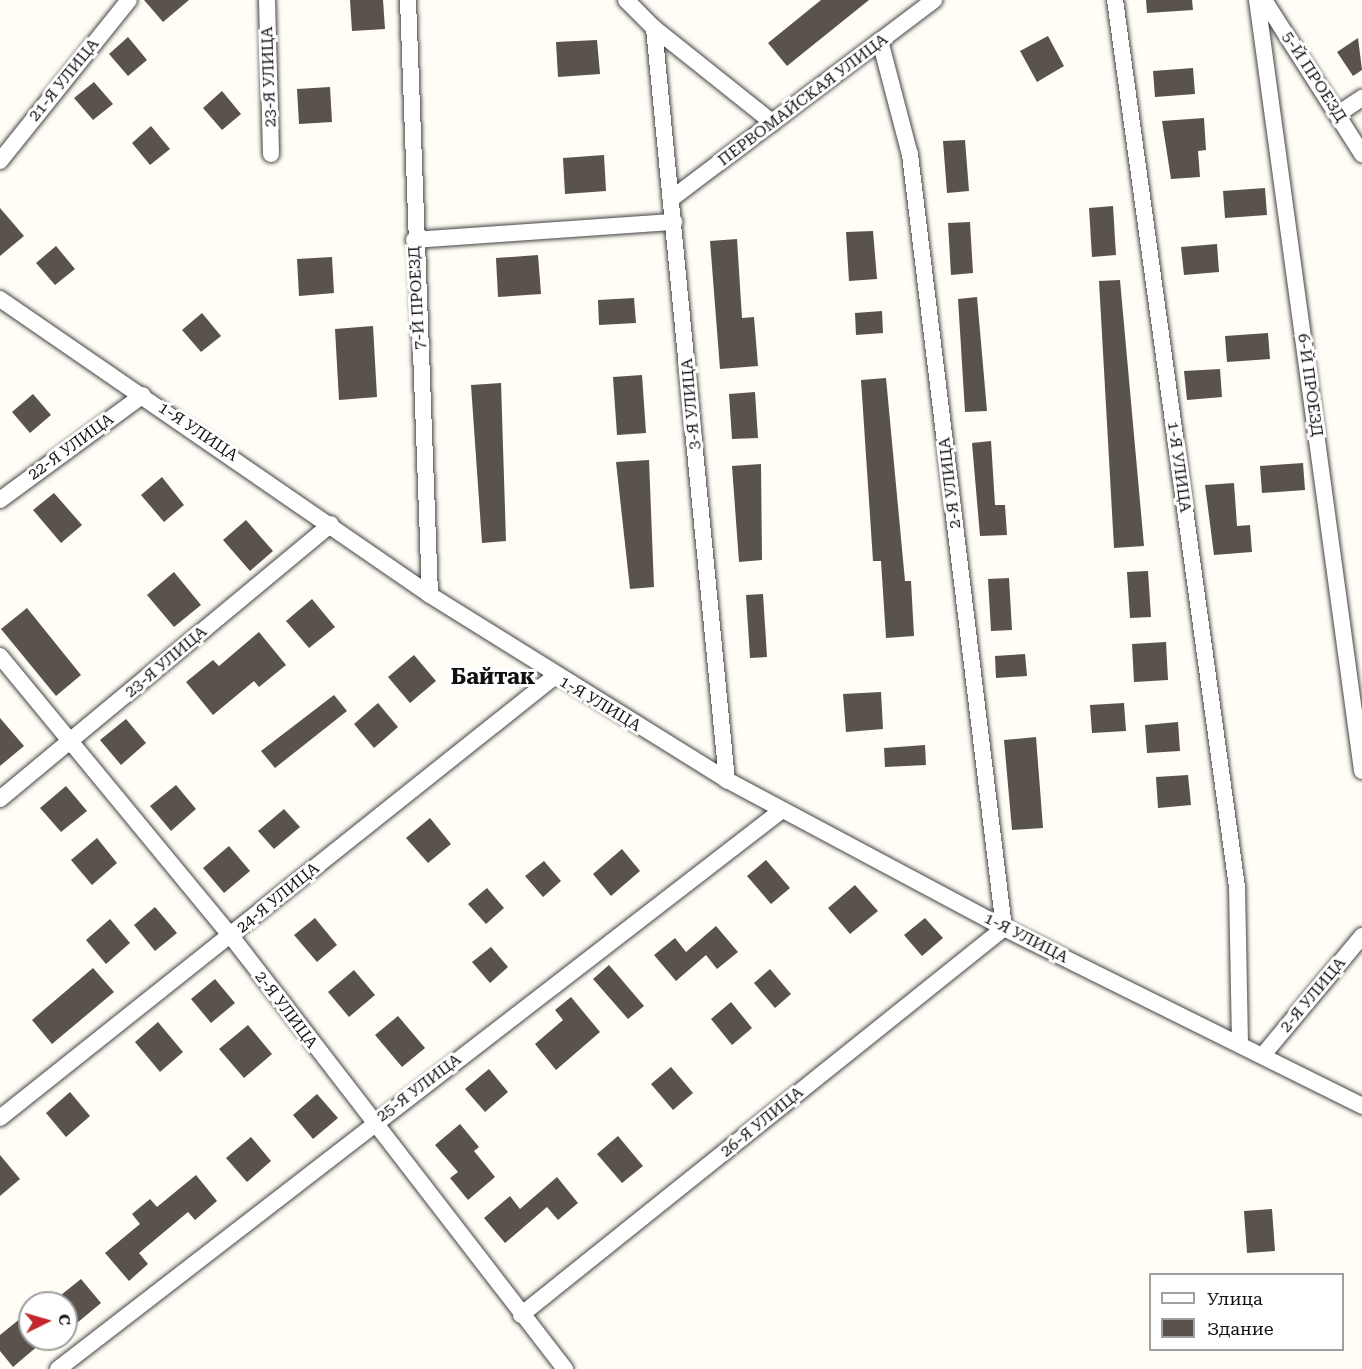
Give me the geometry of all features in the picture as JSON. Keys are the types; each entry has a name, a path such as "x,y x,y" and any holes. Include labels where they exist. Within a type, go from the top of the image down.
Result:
{"street":[{"name":"21-Я УЛИЦА","path":"0,161 129,0"},
{"name":"23-Я УЛИЦА","path":"267,0 272,154"},
{"name":"7-Й ПРОЕЗД","path":"408,0 414,240 430,595"},
{"path":"626,0 654,28 773,123"},
{"name":"ПЕРВОМАЙСКАЯ УЛИЦА","path":"671,199 934,0"},
{"name":"1-Я УЛИЦА","path":"1115,0 1237,887 1240,1043"},
{"name":"6-Й ПРОЕЗД","path":"1257,0 1362,771"},
{"name":"5-Й ПРОЕЗД","path":"1264,0 1362,154"},
{"name":"3-Я УЛИЦА","path":"654,28 727,780"},
{"name":"2-Я УЛИЦА","path":"880,41 910,155 1004,928"},
{"path":"1338,114 1362,98"},
{"path":"414,240 674,222"},
{"name":"1-Я УЛИЦА","path":"0,298 331,524 430,595 554,677 727,780 1004,928 1240,1043 1362,1106"},
{"name":"22-Я УЛИЦА","path":"0,500 143,395"},
{"name":"23-Я УЛИЦА","path":"0,799 331,524"},
{"name":"2-Я УЛИЦА","path":"0,656 68,743 231,936 372,1124 565,1369"},
{"name":"24-Я УЛИЦА","path":"0,1118 554,677"},
{"name":"25-Я УЛИЦА","path":"58,1369 372,1124 782,810"},
{"name":"26-Я УЛИЦА","path":"521,1315 1004,928"},
{"name":"2-Я УЛИЦА","path":"1263,1055 1362,936"}],"building":[{"path":"144,0 189,0 163,22"},
{"path":"350,0 383,0 385,29 352,31"},
{"path":"821,0 869,0 787,66 768,43"},
{"path":"1146,0 1192,0 1193,10 1147,13"},
{"path":"1048,36 1064,66 1037,82 1020,51"},
{"path":"128,37 147,60 128,76 109,54"},
{"path":"1358,38 1362,70 1353,76 1337,52"},
{"path":"597,40 600,74 558,77 556,42"},
{"path":"1193,68 1195,94 1155,97 1153,71"},
{"path":"94,82 113,104 93,120 74,98"},
{"path":"330,87 332,122 299,124 297,89"},
{"path":"222,91 241,114 222,130 203,108"},
{"path":"1204,118 1206,150 1198,151 1200,177 1171,179 1162,121"},
{"path":"151,126 170,149 150,165 132,143"},
{"path":"965,140 969,191 947,193 943,141"},
{"path":"604,155 606,191 565,194 563,158"},
{"path":"1265,188 1267,215 1225,218 1223,191"},
{"path":"1113,206 1116,255 1092,257 1089,208"},
{"path":"0,208 24,236 0,256"},
{"path":"970,222 973,273 951,275 948,223"},
{"path":"873,231 877,279 849,281 846,232"},
{"path":"737,239 742,318 754,317 758,366 720,369 710,241"},
{"path":"1217,244 1219,272 1184,275 1181,247"},
{"path":"56,246 75,269 55,285 36,263"},
{"path":"538,255 541,294 498,297 496,258"},
{"path":"332,257 334,293 299,296 297,259"},
{"path":"1120,280 1144,546 1114,548 1099,281"},
{"path":"977,297 987,411 965,412 958,299"},
{"path":"634,298 636,323 599,325 598,300"},
{"path":"882,311 883,333 856,335 855,313"},
{"path":"202,313 221,336 201,352 182,330"},
{"path":"373,326 377,397 339,400 335,329"},
{"path":"1268,333 1270,359 1227,362 1225,336"},
{"path":"1220,369 1222,397 1187,400 1184,371"},
{"path":"642,375 646,433 617,435 613,377"},
{"path":"886,378 905,581 911,581 914,636 886,638 881,561 873,561 861,380"},
{"path":"501,383 506,541 482,543 471,385"},
{"path":"755,392 758,438 732,439 729,394"},
{"path":"33,394 51,415 30,433 12,412"},
{"path":"991,441 995,505 1005,505 1007,535 980,536 972,443"},
{"path":"649,460 654,587 630,589 616,462"},
{"path":"1303,463 1305,490 1262,493 1260,466"},
{"path":"761,464 762,560 739,562 732,466"},
{"path":"162,477 184,505 164,522 141,495"},
{"path":"1234,483 1237,526 1250,525 1252,552 1214,555 1205,485"},
{"path":"54,493 82,525 61,543 33,510"},
{"path":"246,520 273,551 250,571 223,540"},
{"path":"1148,571 1151,617 1130,618 1127,572"},
{"path":"174,572 201,605 174,627 147,595"},
{"path":"1009,578 1012,630 991,631 988,579"},
{"path":"763,594 767,657 750,658 746,595"},
{"path":"312,599 335,627 309,648 286,621"},
{"path":"27,608 81,675 56,696 1,629"},
{"path":"259,632 286,665 259,687 254,681 213,715 186,682 213,660 219,666"},
{"path":"1166,642 1168,680 1134,682 1132,644"},
{"path":"1025,654 1027,676 996,678 995,656"},
{"path":"414,655 436,681 410,703 388,677"},
{"path":"881,692 883,729 846,732 843,694"},
{"path":"334,695 347,711 275,768 261,751"},
{"path":"378,703 398,727 374,748 354,724"},
{"path":"1124,703 1126,731 1092,733 1090,705"},
{"path":"0,718 24,746 0,766"},
{"path":"126,719 146,743 121,765 100,740"},
{"path":"1178,722 1180,751 1147,753 1145,725"},
{"path":"1036,737 1043,828 1012,830 1004,740"},
{"path":"925,745 926,765 885,767 884,748"},
{"path":"1188,775 1191,805 1158,808 1156,777"},
{"path":"176,785 196,809 171,831 150,806"},
{"path":"66,786 87,811 61,832 40,808"},
{"path":"284,809 300,827 274,849 258,831"},
{"path":"430,818 451,844 428,863 406,838"},
{"path":"97,838 117,863 92,885 71,860"},
{"path":"229,846 250,871 224,893 203,868"},
{"path":"622,849 640,871 611,896 593,874"},
{"path":"766,860 790,888 771,904 747,876"},
{"path":"544,861 561,881 543,897 525,876"},
{"path":"855,885 878,911 850,934 828,908"},
{"path":"487,888 504,908 486,924 468,904"},
{"path":"155,907 177,933 155,951 134,925"},
{"path":"315,918 337,945 317,962 294,935"},
{"path":"925,918 943,938 922,956 904,935"},
{"path":"110,919 130,943 106,964 86,940"},
{"path":"716,926 738,952 717,969 706,955 676,981 654,955 675,938 686,952"},
{"path":"491,947 508,967 490,983 472,962"},
{"path":"609,965 644,1006 628,1019 593,979"},
{"path":"93,968 114,992 52,1044 32,1020"},
{"path":"770,969 791,994 775,1008 754,983"},
{"path":"354,970 375,995 349,1017 328,992"},
{"path":"215,979 235,1003 211,1023 191,999"},
{"path":"571,997 600,1032 556,1070 535,1044 563,1020 555,1010"},
{"path":"731,1002 752,1028 732,1045 711,1019"},
{"path":"398,1016 425,1048 402,1067 375,1035"},
{"path":"158,1022 183,1052 160,1072 135,1042"},
{"path":"248,1025 272,1054 244,1078 219,1049"},
{"path":"671,1067 693,1093 673,1110 651,1084"},
{"path":"489,1069 508,1092 485,1112 465,1089"},
{"path":"70,1092 90,1116 66,1137 46,1113"},
{"path":"317,1094 338,1118 313,1139 293,1115"},
{"path":"460,1124 479,1147 474,1151 495,1177 468,1200 450,1178 458,1172 435,1145"},
{"path":"618,1136 643,1166 622,1183 597,1154"},
{"path":"251,1137 271,1161 247,1182 226,1158"},
{"path":"0,1155 20,1179 0,1196"},
{"path":"196,1175 217,1201 195,1220 188,1212 139,1253 148,1264 129,1281 105,1253 140,1224 132,1214 150,1199 157,1207"},
{"path":"557,1177 578,1203 558,1220 547,1207 505,1243 484,1218 510,1196 520,1209"},
{"path":"1272,1209 1275,1251 1247,1253 1244,1211"},
{"path":"81,1279 101,1303 78,1322 78,1291 66,1291"},
{"path":"18,1320 18,1351 32,1351 13,1367 0,1351 0,1335"}],"district":[{"name":"Байтак","path":"493,677"}]}
